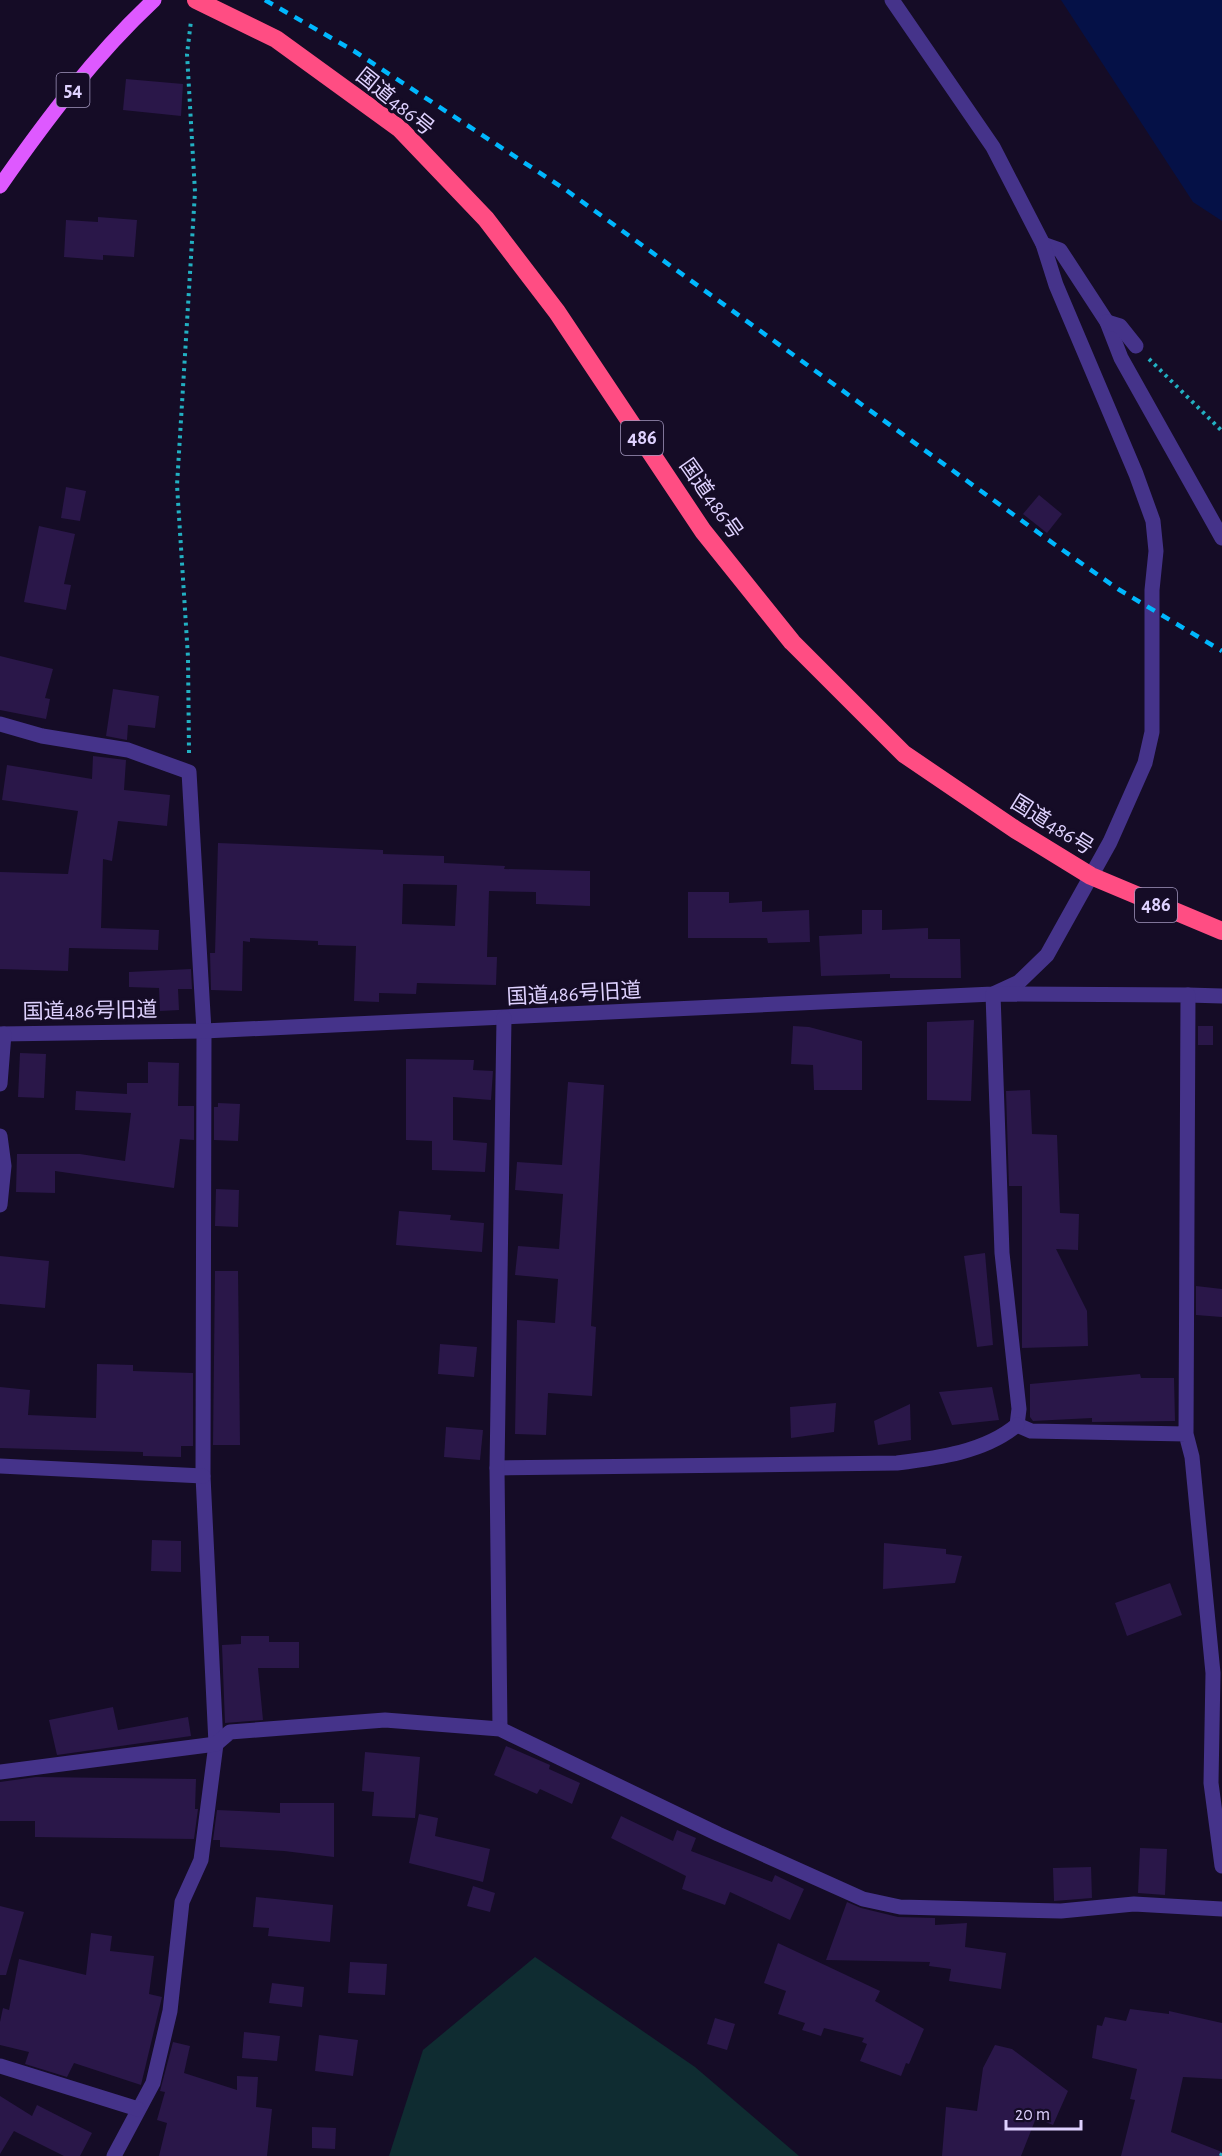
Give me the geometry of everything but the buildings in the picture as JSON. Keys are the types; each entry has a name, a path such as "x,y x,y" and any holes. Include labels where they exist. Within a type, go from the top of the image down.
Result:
{"highway":[{"name":"国道486号","path":"196,0 276,39 400,129 486,219 557,312 703,531 792,642 904,754 1016,830 1091,876 1222,931"}],"main road":[{"name":"54","path":"0,186 38,132 120,32 154,0"}],"street":[{"name":"国道486号旧道","path":"2,1034 204,1031 993,994 1019,982 1047,955 1091,876 1145,763 1152,732 1152,590 1156,551 1153,520 1136,474 1056,285 1043,244 993,147 892,0"},
{"path":"1043,244 1060,250 1107,322 1121,358 1222,538"},
{"path":"1107,322 1120,326 1136,346"},
{"path":"0,724 42,736 128,750 189,772 204,1031 203,1476 216,1744 201,1860 182,1902 170,2011 153,2083 114,2156"},
{"path":"497,1468 897,1463 928,1459 984,1445 1004,1436 1017,1425 1019,1409 1002,1253 993,994 1222,996"},
{"path":"1188,995 1186,1434 1192,1457 1213,1673 1211,1784 1222,1866"},
{"path":"500,1729 497,1468 504,1018"},
{"path":"0,1084 2,1034"},
{"path":"0,1136 4,1166 0,1205"},
{"path":"1017,1425 1032,1431 1186,1434"},
{"path":"0,1466 203,1476"},
{"path":"0,1772 216,1744 230,1732 385,1720 500,1729 718,1834 863,1899 900,1907 1061,1911 1134,1904 1222,1909"},
{"path":"0,2066 138,2109"}],"path":[{"path":"189,772 188,657 177,485 195,192 187,54 191,18"},
{"path":"1136,346 1222,432"}],"green space":[{"path":"535,1957 695,2067 799,2156 389,2156 423,2050"}],"shaded area":[{"path":"1061,0 1222,0 1222,221 1193,202"}],"railway":[{"path":"265,0 354,51 566,190 1118,589 1222,651"}]}
